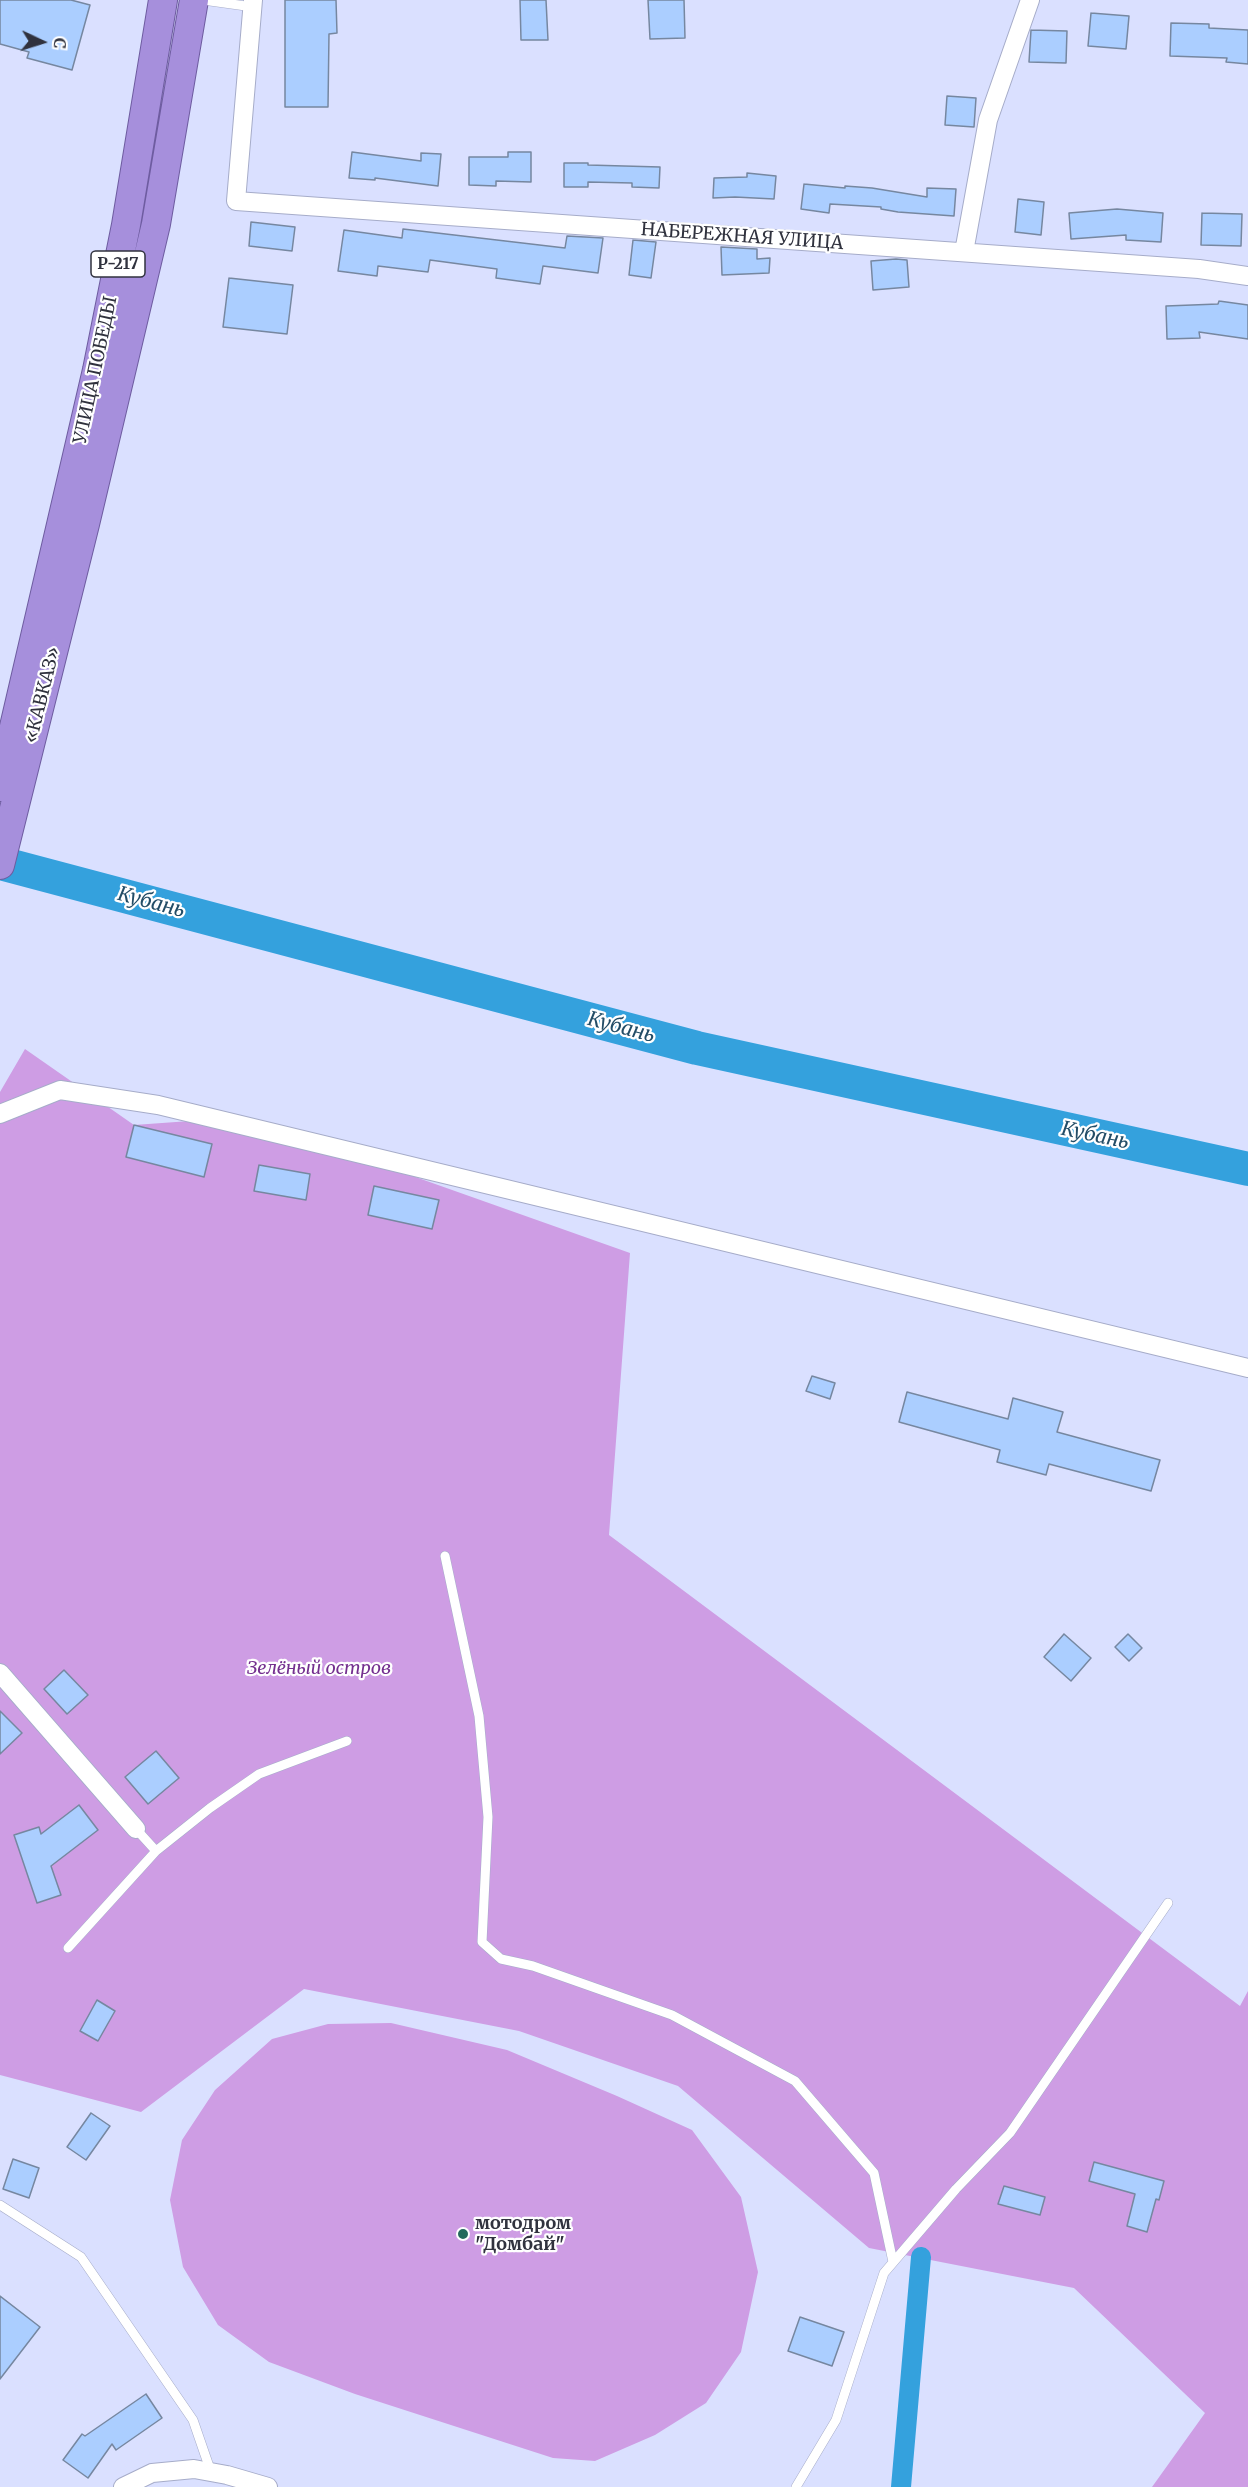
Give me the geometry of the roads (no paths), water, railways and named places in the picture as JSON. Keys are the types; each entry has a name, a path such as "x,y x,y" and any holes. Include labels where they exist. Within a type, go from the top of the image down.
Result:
{"highway":[{"name":"УЛИЦА ПОБЕДЫ","path":"73,525 97,370 124,236 163,0"},
{"name":"УЛИЦА ПОБЕДЫ","path":"73,525 156,224 194,0"},
{"name":"«КАВКАЗ»","path":"0,787 73,525"},
{"name":"«КАВКАЗ»","path":"0,865 73,525"}],"street":[{"path":"964,252 988,120 1030,0"},
{"name":"НАБЕРЕЖНАЯ УЛИЦА","path":"253,3 236,201 1199,268 1248,276"},
{"path":"0,1114 60,1090 158,1105 1248,1368"},
{"path":"0,1673 136,1829"},
{"path":"123,2487 152,2473 194,2469 268,2487"}],"lane":[{"path":"203,0 253,3"},
{"path":"445,1556 478,1716 488,1817 482,1942 501,1959 533,1966 672,2015 795,2080 874,2174 893,2262"},
{"path":"68,1948 156,1851 210,1808 259,1774 347,1741"},
{"path":"136,1829 156,1851"},
{"path":"796,2487 836,2420 884,2273 956,2189 1010,2133 1168,1903"},
{"path":"0,2205 81,2257 193,2420 211,2472"}],"waterway":[{"name":"Кубань","path":"0,863 697,1048 1248,1169"},
{"path":"901,2487 921,2257"}],"place":[{"name":"мотодром \"Домбай\"","path":"463,2234"}],"park label":[{"name":"Зелёный остров","path":"319,1669"}]}
